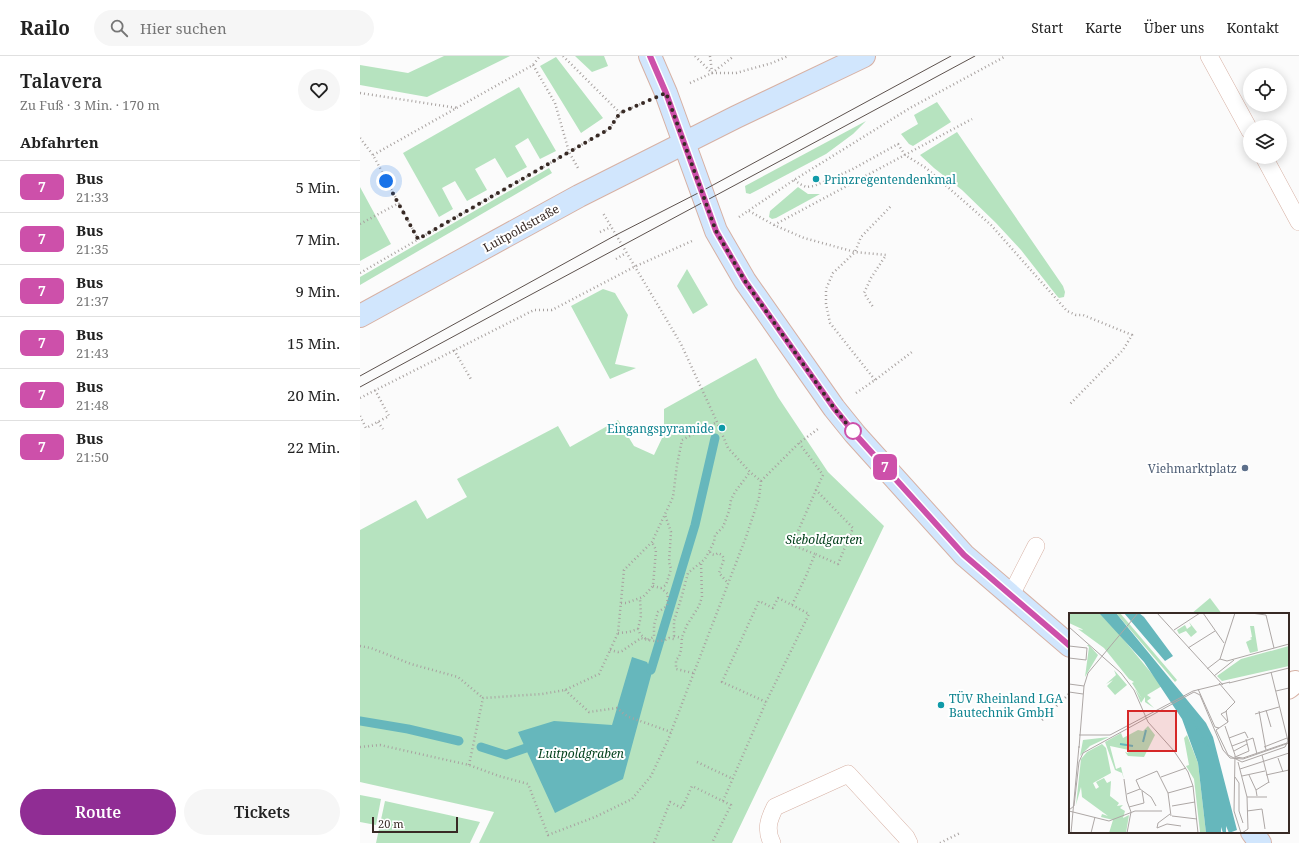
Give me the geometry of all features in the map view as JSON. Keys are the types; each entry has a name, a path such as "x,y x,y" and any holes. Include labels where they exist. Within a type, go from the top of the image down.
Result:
{"main road":[{"path":"650,56 666,93 716,231 745,281 836,411 964,555 1069,645"},
{"name":"Luitpoldstraße","path":"360,316 557,208 685,144 748,110 864,56"},
{"path":"1253,833 1260,843"}],"lane":[{"path":"1209,56 1244,120"},
{"path":"1268,164 1299,222"},
{"path":"1010,595 1036,546"},
{"path":"772,843 769,837 768,820 774,807 848,774 906,837 909,843"}],"path":[{"path":"373,155 533,65 540,56"},
{"path":"563,56 620,113"},
{"path":"695,56 712,72 736,73 772,63 788,56"},
{"path":"710,56 712,72"},
{"path":"712,72 734,56"},
{"path":"873,307 864,293 871,278 886,255 855,252 804,238 774,225 749,211 794,180 910,108 1006,56"},
{"path":"533,65 555,103 569,152"},
{"path":"360,93 457,108"},
{"path":"360,273 609,129 620,113 666,93"},
{"path":"774,225 972,119"},
{"path":"360,138 373,155 418,239"},
{"path":"794,180 806,187 814,186 851,170 898,144 904,155 926,168 991,225 1068,311 1076,315 1083,315 1132,335 1123,350 1070,404"},
{"path":"360,224 399,203"},
{"path":"875,380 830,323 826,304 826,289 833,273 855,252 861,237 892,205"},
{"path":"600,232 611,227"},
{"path":"360,398 534,310 552,310 634,267 716,231"},
{"path":"616,259 626,253"},
{"path":"634,267 681,344 728,448 750,472 761,481"},
{"path":"454,350 472,381"},
{"path":"360,747 380,745 470,765 499,776 528,784 548,835 595,817 632,799 651,776 671,732 746,537 759,498 761,481 799,443 836,411 912,352"},
{"path":"360,416 366,428 389,416 375,390"},
{"path":"378,422 383,429"},
{"path":"360,646 371,648 411,664 458,677 483,698 542,694 565,690 598,674 618,633 624,570 652,542 673,497 682,440 717,422"},
{"path":"799,443 823,475 816,490 792,545 838,564 853,528 816,490"},
{"path":"674,636 674,621 688,573 710,552 715,535 723,527 735,492 750,472"},
{"path":"661,588 666,585 671,569 669,562 671,532 665,515"},
{"path":"621,603 640,599 653,586 656,550 652,542"},
{"path":"710,552 711,554 718,553 722,555 724,559 718,573 728,583"},
{"path":"792,605 815,554"},
{"path":"693,673 676,669 676,660 679,657 682,638 687,624 699,606 702,597 701,562"},
{"path":"647,640 654,636 654,625 658,612 667,606 668,594 661,588 653,586"},
{"path":"723,801 766,702 809,614 778,598 773,608 759,601 722,682 766,702"},
{"path":"640,599 641,616 638,629 640,634 647,640"},
{"path":"618,633 638,629"},
{"path":"674,636 682,638"},
{"path":"610,650 618,652 622,651 641,638 655,641 665,641 669,638 674,639 674,636"},
{"path":"565,690 589,712 617,708 624,714 639,721 671,732"},
{"path":"1042,720 1069,694"},
{"path":"470,765 483,698"},
{"path":"697,762 733,779"},
{"path":"654,843 670,802 682,808 692,786 731,805 712,843"},
{"path":"940,843 960,833"}],"green space":[{"path":"444,56 510,56 427,97 360,85 360,65 408,73"},
{"path":"575,56 604,56 608,66 592,72"},
{"path":"556,57 603,118 581,133 540,66"},
{"path":"519,87 556,151 540,159 528,138 515,146 527,167 507,178 495,158 475,169 487,190 467,201 455,181 442,188 453,209 439,217 403,153"},
{"path":"937,102 951,122 913,146 909,144 901,134 918,124 914,115"},
{"path":"866,121 853,134 826,154 750,194 746,193 745,186"},
{"path":"957,132 1063,286 1065,292 1064,297 1059,298 1057,296 1021,250 996,223 962,190 920,155"},
{"path":"549,168 552,173 360,285 360,277"},
{"path":"360,187 391,244 360,261"},
{"path":"798,187 808,194 820,194 776,218 772,219 769,217 770,211"},
{"path":"687,269 708,305 693,314 677,286"},
{"path":"603,289 615,293 628,315 615,364 636,368 610,379 571,306"},
{"path":"756,358 778,397 828,472 884,526 732,843 479,843 494,812 360,782 360,530 416,500 427,519 467,497 457,479 558,426 570,447 618,420 634,446 654,455 664,434 664,409"},
{"path":"1210,598 1221,613 1192,613"},
{"path":"360,795 381,799 376,825 360,822"},
{"path":"385,801 480,822 470,843 376,843"}],"water":[{"path":"632,657 647,662 652,672 623,779 555,813 518,732 554,721 612,725"}],"waterway":[{"path":"651,670 695,525 715,438"},
{"path":"360,721 408,729 459,741"},
{"path":"481,747 506,755 526,748"}],"tram line":[{"path":"360,376 616,235 702,191 951,56"},
{"path":"360,387 975,56"}],"bus line":[{"name":"7","path":"650,56 666,93 716,231 745,281 834,408 855,434 964,555 1069,645"}],"place":[{"name":"Prinzregentendenkmal","path":"816,179"},
{"name":"Eingangspyramide","path":"722,428"},
{"name":"Viehmarktplatz","path":"1245,468"},
{"name":"TÜV Rheinland LGA Bautechnik GmbH","path":"941,705"}],"route":[{"path":"386,181 418,239 609,129 620,113 666,93 716,231 745,281 834,408 855,434 853,431"}],"park label":[{"name":"Sieboldgarten","path":"824,539"},
{"name":"Luitpoldgraben","path":"581,753"}]}
